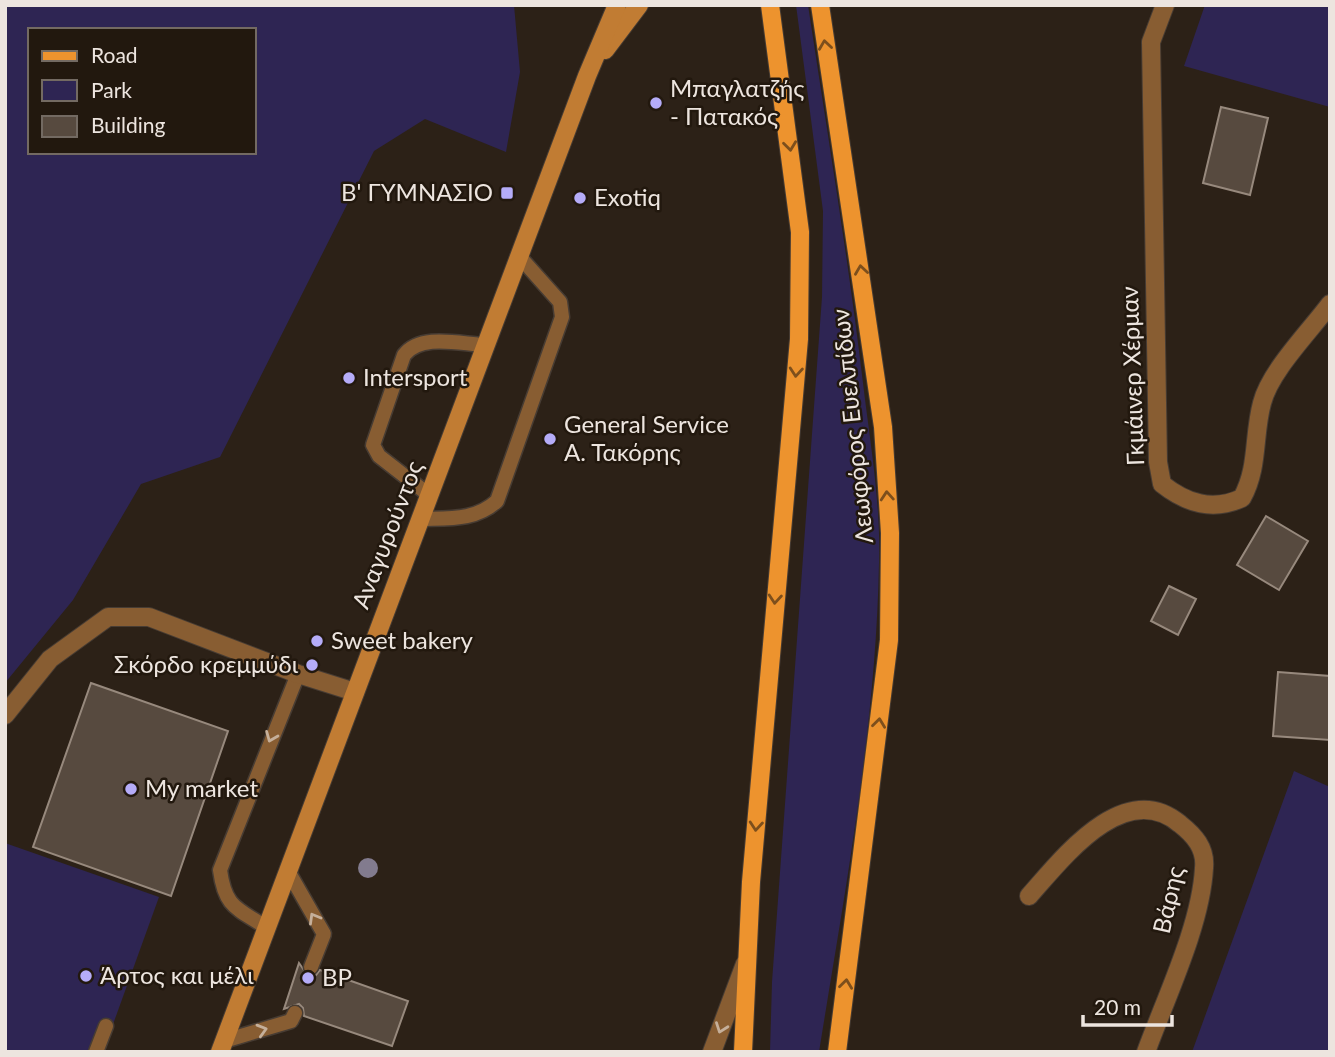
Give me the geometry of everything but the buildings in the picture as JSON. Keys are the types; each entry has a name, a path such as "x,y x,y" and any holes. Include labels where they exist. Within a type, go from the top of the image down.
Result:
{"main road":[{"name":"Αναγυρούντος","path":"222,1046 587,76 617,5"},
{"name":"Αναγυρούντος","path":"587,76 639,5"},
{"name":"Λεωφόρος Ευελπίδων","path":"743,1052 768,666 799,339 800,232 770,5"},
{"name":"Λεωφόρος Ευελπίδων","path":"820,5 883,427 890,533 889,640 837,1052"}],"street":[{"name":"Γκμάινερ Χέρμαν","path":"1165,5 1151,42 1158,448 1162,484 1180,499 1196,503 1228,505 1242,498 1254,471 1262,401 1274,378 1330,304"},
{"path":"5,715 50,659 108,617 149,617 298,674 355,692"},
{"name":"Βάρης","path":"1029,896 1079,841 1117,814 1148,809 1176,820 1198,839 1205,865 1198,908 1146,1052"},
{"path":"712,1052 747,958"}],"lane":[{"path":"420,519 458,518 484,512 497,501 562,317 560,302 519,256"},
{"path":"429,495 379,456 373,445 404,355 412,345 423,342 485,345"},
{"path":"267,928 235,907 223,893 220,870 298,674"},
{"path":"288,871 324,934 311,967"},
{"path":"222,1046 291,1021 295,1013"},
{"path":"96,1052 106,1026"}],"green space":[{"path":"5,5 514,5 520,72 506,152 425,119 374,151 220,457 141,484 73,600 5,683"},
{"path":"796,5 808,5 837,194 874,473 879,563 877,624 866,747 819,1052 770,1052 772,982 822,297 823,211"},
{"path":"1205,5 1330,5 1330,107 1184,66"},
{"path":"1294,771 1330,787 1330,1052 1192,1052"},
{"path":"5,843 159,897 103,1052 5,1052"}],"place":[{"name":"Μπαγλατζής - Πατακός","path":"656,103"},
{"name":"Β' ΓΥΜΝΑΣΙΟ","path":"507,193"},
{"name":"Exotiq","path":"580,198"},
{"name":"Intersport","path":"349,378"},
{"name":"General Service Α. Τακόρης","path":"550,439"},
{"name":"Sweet bakery","path":"317,641"},
{"name":"Σκόρδο κρεμμύδι","path":"312,665"},
{"name":"My market","path":"131,789"},
{"name":"Άρτος και μέλι","path":"86,976"},
{"name":"BP","path":"308,978"}]}
